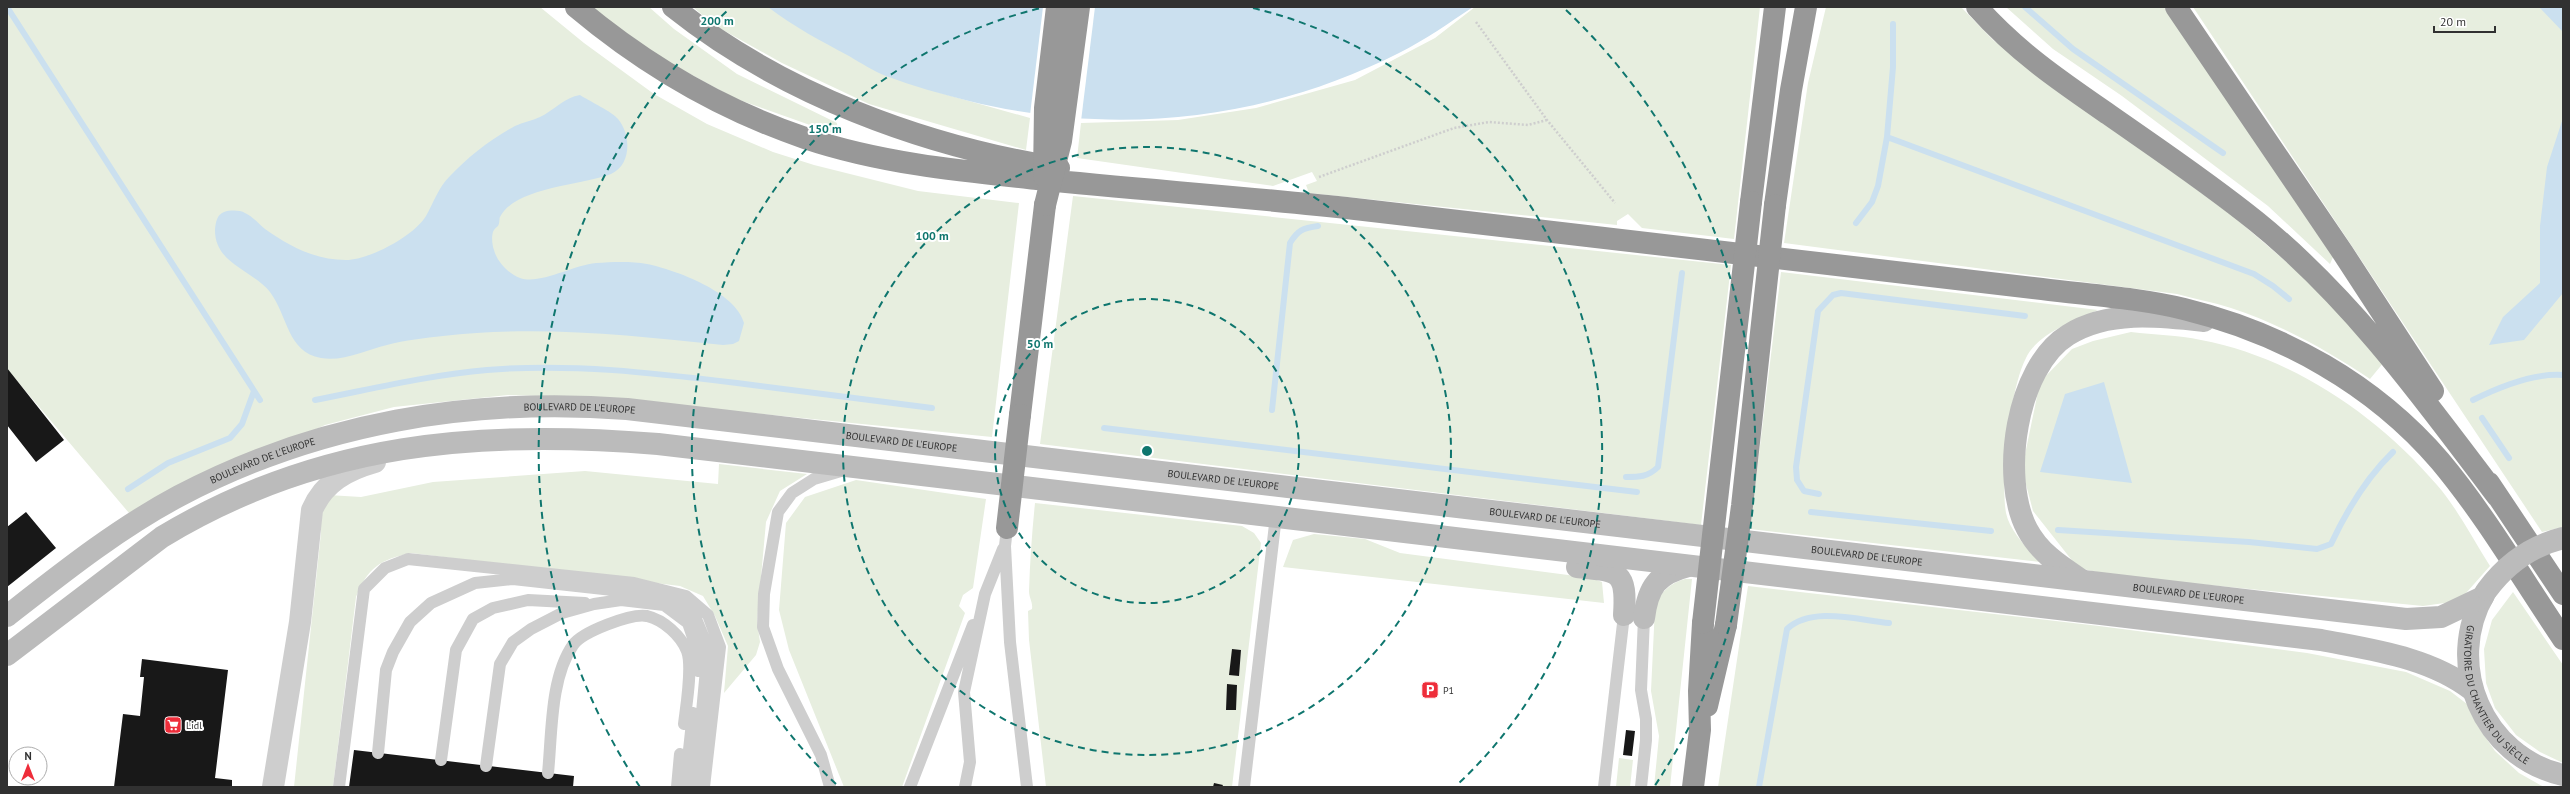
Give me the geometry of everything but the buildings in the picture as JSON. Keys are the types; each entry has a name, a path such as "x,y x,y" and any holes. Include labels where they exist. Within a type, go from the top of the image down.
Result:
{"highway":[{"path":"576,7 632,51 694,89 770,125 848,150 926,165 1001,175 1296,203 2132,300 2183,309 2239,326 2288,346 2340,373 2405,424 2460,487 2563,639"},
{"path":"674,7 722,42 786,80 860,114 944,141 1050,167 1296,203"},
{"path":"1045,206 1044,128 1057,7"},
{"path":"1006,537 1045,206 1063,128 1079,7"},
{"path":"1693,787 1700,730 1699,691 1703,623 1774,7"},
{"path":"1700,730 1711,694 1726,625 1742,506 1776,205 1791,90 1806,7"},
{"path":"1977,7 2027,57 2208,184 2258,223 2304,264 2383,348 2497,496"},
{"path":"2176,7 2348,259 2439,401 2497,496 2563,594"}],"main road":[{"path":"2084,581 2058,565 2037,544 2023,520 2017,501 2015,478 2018,426 2027,387 2037,366 2056,343 2068,334 2108,319 2158,317 2239,326"},
{"name":"BOULEVARD DE L'EUROPE","path":"7,616 121,531 178,496 230,472 290,449 376,424 461,410 524,406 627,409 2406,619 2441,617 2485,593"},
{"path":"7,655 140,552 189,520 273,482 333,463 381,452 510,438 585,438 658,444 2321,640 2407,659 2449,675 2472,690"},
{"path":"1362,527 1436,549 1613,573 1625,585 1634,616"},
{"name":"GIRATOIRE DU CHANTIER DU SIÈCLE","path":"2563,538 2542,544 2521,556 2502,571 2485,593 2474,618 2468,642 2468,666 2472,690 2484,718 2504,743 2535,765 2563,775"},
{"path":"1634,616 1659,578 1674,569 1688,566"}],"street":[{"path":"273,787 300,622 310,521 317,500 331,482 352,469 436,446"}],"lane":[{"path":"830,787 821,755 778,669 763,627 764,594 778,512 792,493 814,479 854,467"},
{"path":"1244,787 1276,516"},
{"path":"910,787 1006,537"},
{"path":"1006,537 1010,642 1027,787"},
{"path":"339,787 364,590 385,568 408,559 634,583 686,596 708,615 720,647 712,698 704,787"},
{"path":"378,753 386,670 393,652 410,622 431,603 475,583 513,579 667,596 694,614 708,648 695,787"},
{"path":"965,787 970,762 964,692 985,594"},
{"path":"441,760 456,650 473,618 493,608 528,600 594,604"},
{"path":"486,766 500,664 505,653 513,642 531,629 562,613 594,604 621,600 664,605 688,623 700,658 686,787"},
{"path":"548,773 558,677 573,644 606,623 647,616 675,631 687,652 688,686 677,787"},
{"path":"1604,787 1634,616"},
{"path":"1634,616 1640,690 1646,719 1646,740 1641,787"}],"path":[{"path":"1476,22 1547,120 1615,203"},
{"path":"1319,177 1454,128 1489,122 1528,125 1547,120"}],"green space":[{"path":"7,7 540,7 584,43 654,94 707,124 773,152 814,165 918,191 1019,203 992,437 601,398 508,395 394,407 325,425 129,513 7,369"},
{"path":"590,7 649,7 674,29 737,74 837,123 838,135 734,98 663,59"},
{"path":"693,7 771,7 937,92 1030,118 1026,150 869,104 782,63 714,25"},
{"path":"1475,7 1760,7 1734,239 1642,228 1628,214 1617,221 1617,225 1309,193 1306,185 1317,181 1312,172 1273,186 1077,158 1081,123 1178,120 1256,108 1355,80 1435,38"},
{"path":"1826,7 1961,7 1993,40 2234,217 2311,283 2384,362 2370,379 2320,348 2249,314 2177,294 1784,243 1808,83"},
{"path":"2006,7 2164,7 2333,257 2330,264 2268,206 2122,96 2053,49"},
{"path":"2193,7 2563,7 2563,527 2542,532"},
{"path":"1073,196 1731,265 1701,525 1040,444"},
{"path":"1781,272 2098,310 2068,323 2039,342 2026,358 2015,390 2005,457 2004,498 2006,513 2015,533 2040,562 1750,529"},
{"path":"2131,332 2192,338 2235,348 2268,360 2300,375 2331,393 2388,435 2437,485 2458,514 2490,566 2459,601 2423,606 2116,576 2078,568 2033,511 2022,469 2040,382 2072,349 2093,341"},
{"path":"719,464 807,474 780,491 766,522 757,621 760,642 756,655 724,693 728,646 715,616 703,596 680,586 411,553 391,559 376,566 365,578 356,597 333,787 294,787 321,533 320,520 328,495 361,497 433,482 585,471 718,484"},
{"path":"856,480 986,499 973,588 963,595 959,606 965,613 902,787 844,787 789,650 779,610 786,523 805,497"},
{"path":"1035,503 1242,526 1254,533 1261,543 1232,787 1046,787 1029,640 1028,611 1032,609 1029,591"},
{"path":"1314,534 1365,539 1400,553 1591,578 1602,582 1604,603 1283,567 1293,540"},
{"path":"1685,579 1692,579 1670,787 1654,787 1659,736 1651,691 1655,607 1666,589"},
{"path":"1748,586 2099,626 2307,653 2406,672 2450,691 2467,704 2477,725 2495,751 2519,773 2544,787 1718,787"},
{"path":"2513,592 2563,665 2563,763 2540,752 2516,735 2495,708 2486,683 2484,649 2492,620"},
{"path":"1619,758 1633,760 1630,787 1616,787"}],"water":[{"path":"768,7 1473,7 1428,37 1399,53 1348,76 1295,94 1242,108 1188,116 1134,120 1079,118 1024,112 938,93 886,76 872,69 818,39"},
{"path":"2539,7 2563,7 2563,32"},
{"path":"580,95 611,113 622,125 627,141 626,157 623,164 618,170 611,174 535,193 520,199 508,207 500,217 499,225 494,229 492,234 493,245 498,259 512,274 520,278 528,279 547,277 577,267 596,263 641,263 673,271 703,284 730,302 739,312 744,323 739,341 733,344 723,345 618,335 548,331 513,331 415,339 387,345 346,357 329,359 321,358 301,349 290,332 276,301 270,292 263,284 227,259 216,241 215,229 218,217 224,212 240,211 248,214 265,229 283,241 313,255 324,258 346,260 367,256 390,246 420,224 426,216 439,190 446,181 464,162 480,149 515,126 540,117 569,98"},
{"path":"2563,118 2563,293 2524,340 2489,345 2503,317 2540,283 2540,226 2547,167"},
{"path":"2104,382 2132,483 2040,472 2065,394"}],"pier":[{"path":"1043,7 1095,7 1081,121 1030,115"}],"waterway":[{"path":"7,7 260,400"},
{"path":"2025,7 2073,49 2223,153"},
{"path":"1893,24 1893,67 1887,137 2254,274 2273,286 2289,299"},
{"path":"1856,223 1872,202 1878,186 1887,137"},
{"path":"1272,410 1290,243 1301,230 1318,226"},
{"path":"1626,477 1643,476 1651,473 1658,467 1682,273"},
{"path":"1819,494 1804,491 1797,480 1796,467 1818,311 1833,295 1841,293 2025,316"},
{"path":"315,400 465,372 518,368 581,368 675,376 932,408"},
{"path":"2473,400 2494,390 2517,382 2540,376 2563,375"},
{"path":"128,489 168,463 230,438 242,424 254,391"},
{"path":"2482,418 2509,458"},
{"path":"1104,428 1637,492"},
{"path":"2058,530 2249,542 2317,549 2331,544 2358,495 2374,473 2393,452"},
{"path":"1811,512 1991,531"},
{"path":"1759,787 1787,629 1797,622 1822,616 1836,616 1889,623"}],"place":[{"name":"P1","path":"1430,690"},
{"name":"Lidl","path":"173,725"}]}
